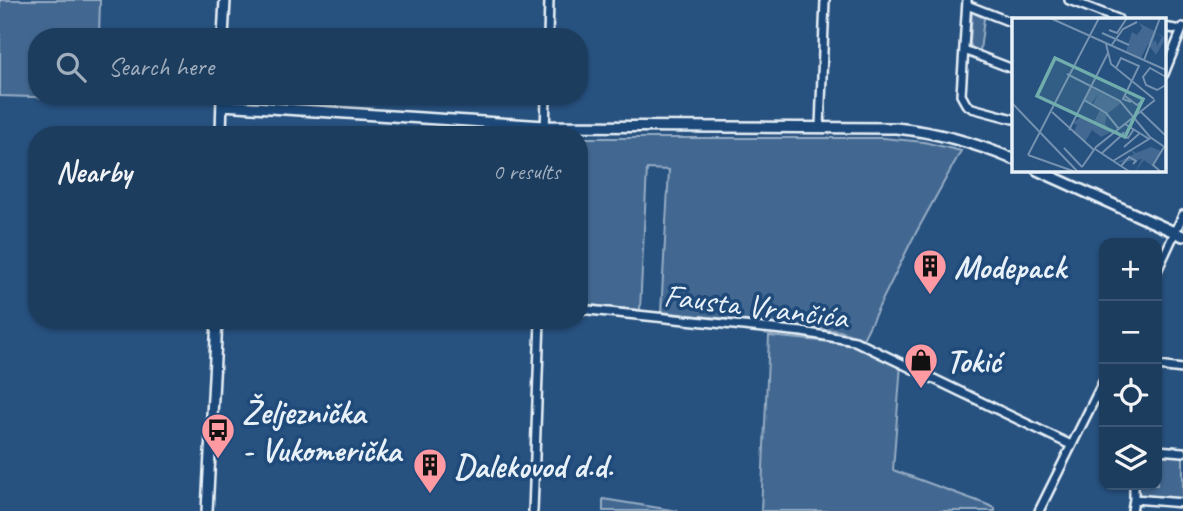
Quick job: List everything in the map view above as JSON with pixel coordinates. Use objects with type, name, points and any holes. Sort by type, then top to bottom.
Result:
[{"type":"main road","points":[[223,28],[225,0]]},
{"type":"main road","points":[[221,126],[222,105]]},
{"type":"main road","points":[[267,105],[500,126]]},
{"type":"main road","points":[[588,130],[884,127],[926,131],[980,146],[1012,159]]},
{"type":"main road","points":[[1041,172],[1179,234]]},
{"type":"main road","points":[[207,511],[217,329]]},
{"type":"street","points":[[548,28],[549,0]]},
{"type":"street","points":[[820,127],[825,0]]},
{"type":"street","points":[[1069,0],[1115,18]]},
{"type":"street","points":[[1012,23],[967,3],[961,91],[964,102],[972,108],[1012,119]]},
{"type":"street","points":[[1166,69],[1182,29]]},
{"type":"street","points":[[964,50],[1012,69]]},
{"type":"street","points":[[545,126],[546,105]]},
{"type":"street","points":[[1162,263],[1179,234],[1183,215]]},
{"type":"street","name":"Fausta Vrančića","points":[[588,310],[802,332],[855,341],[1071,445]]},
{"type":"street","points":[[534,511],[540,329]]},
{"type":"street","points":[[1162,367],[1183,369]]},
{"type":"street","points":[[1039,511],[1099,390]]},
{"type":"street","points":[[1162,450],[1183,452]]},
{"type":"street","points":[[1132,511],[1134,490]]},
{"type":"street","points":[[1134,499],[1183,503]]},
{"type":"shaded area","points":[[0,0],[100,0],[99,28],[28,28],[28,97],[0,96]]},
{"type":"shaded area","points":[[972,12],[984,18],[980,51],[972,48],[970,43]]},
{"type":"shaded area","points":[[588,138],[883,138],[924,142],[961,151],[912,240],[863,339],[840,331],[661,312],[669,170],[647,169],[640,310],[588,305]]},
{"type":"shaded area","points":[[769,336],[851,344],[901,364],[893,470],[983,503],[995,508],[995,511],[761,511]]},
{"type":"shaded area","points":[[1162,454],[1183,456],[1183,500],[1140,496],[1137,492],[1162,490]]},
{"type":"shaded area","points":[[603,499],[678,511],[603,511]]},
{"type":"place","name":"Modepack","points":[[930,296]]},
{"type":"place","name":"Tokić","points":[[921,390]]},
{"type":"place","name":"Željeznička - Vukomerička","points":[[218,460]]},
{"type":"place","name":"Dalekovod d.d.","points":[[430,495]]}]
